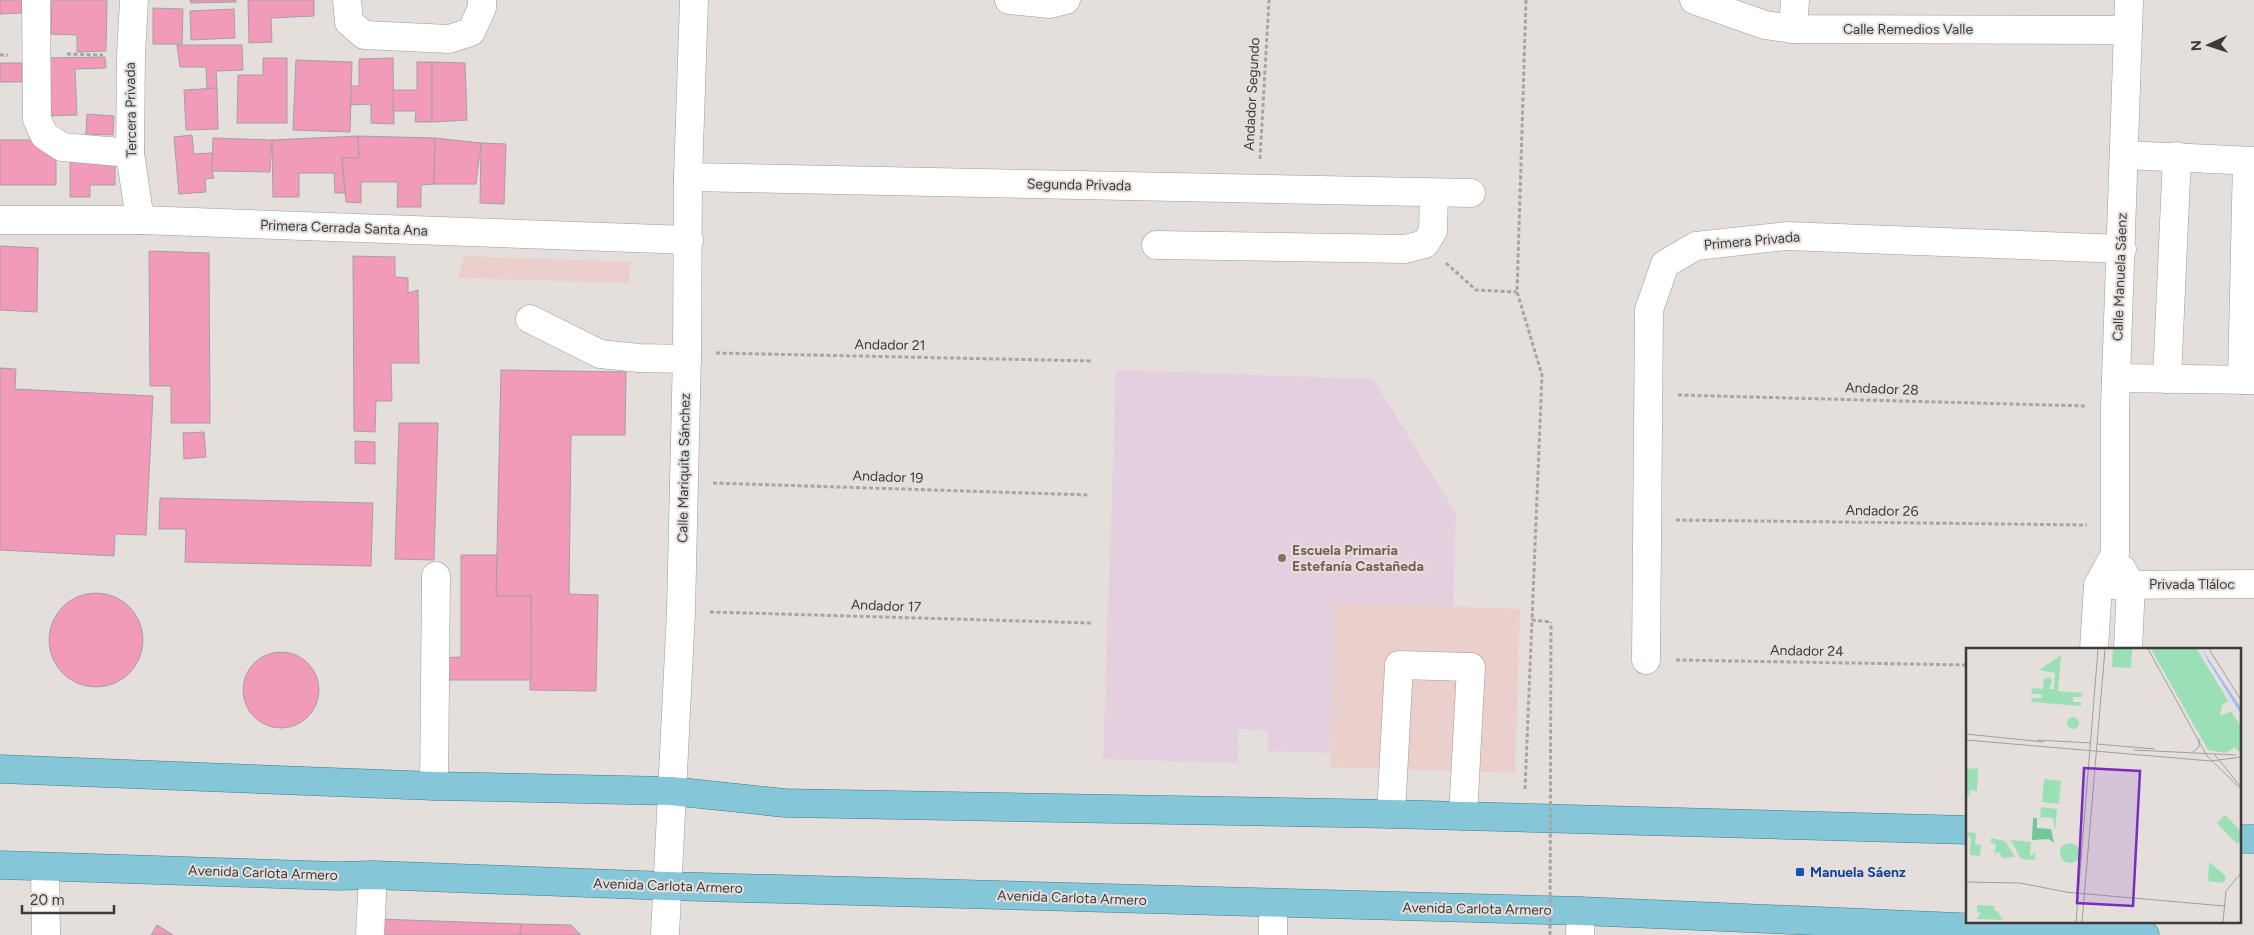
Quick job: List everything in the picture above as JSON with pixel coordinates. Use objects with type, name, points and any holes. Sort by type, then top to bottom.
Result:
[{"type":"main road","points":[[0,769],[434,786],[671,790],[785,803],[1391,814],[1966,830]]},
{"type":"main road","name":"Avenida Carlota Armero","points":[[0,865],[1273,904],[1580,923],[2086,930],[2118,935],[2145,935]]},
{"type":"street","points":[[36,0],[37,119],[44,135],[62,147],[130,154]]},
{"type":"street","name":"Tercera Privada","points":[[134,0],[131,54],[130,154],[140,220]]},
{"type":"street","points":[[347,0],[349,22],[364,35],[449,39],[472,32],[482,8],[482,0]]},
{"type":"street","name":"Calle Mariquita Sánchez","points":[[665,935],[681,611],[689,240],[688,177],[694,0]]},
{"type":"street","points":[[1010,0],[1050,4],[1066,0]]},
{"type":"street","name":"Calle Remedios Valle","points":[[1694,0],[1726,6],[1765,25],[1793,29],[2127,30]]},
{"type":"street","points":[[1793,29],[1795,0]]},
{"type":"street","name":"Calle Manuela Sáenz","points":[[2128,648],[2131,585],[2115,554],[2115,407],[2122,249],[2129,0]]},
{"type":"street","points":[[2116,378],[2248,380],[2250,161],[2177,156],[2124,155]]},
{"type":"street","points":[[2167,379],[2177,156]]},
{"type":"street","name":"Segunda Privada","points":[[688,177],[1471,193]]},
{"type":"street","points":[[1156,245],[1405,249],[1425,244],[1433,231],[1434,193]]},
{"type":"street","name":"Primera Cerrada Santa Ana","points":[[0,220],[140,220],[689,240]]},
{"type":"street","name":"Primera Privada","points":[[1646,660],[1649,310],[1665,264],[1696,246],[1787,236],[2122,249]]},
{"type":"street","points":[[530,319],[600,354],[639,358],[687,356]]},
{"type":"street","name":"Calle Manuela Sáenz","points":[[2094,648],[2098,585],[2115,554]]},
{"type":"street","points":[[434,786],[436,576]]},
{"type":"street","name":"Privada Tláloc","points":[[2098,585],[2254,584]]},
{"type":"street","points":[[1391,814],[1399,665],[1471,667],[1463,816]]},
{"type":"street","points":[[45,866],[46,935]]},
{"type":"street","points":[[370,935],[373,875]]},
{"type":"street","points":[[1273,904],[1273,935]]},
{"type":"street","points":[[2118,935],[2119,922]]},
{"type":"path","name":"Andador Segundo","points":[[1259,189],[1269,0]]},
{"type":"path","points":[[1524,818],[1542,375],[1517,292],[1526,0]]},
{"type":"path","points":[[1425,244],[1476,290],[1517,292]]},
{"type":"path","name":"Andador 21","points":[[687,356],[1092,361]]},
{"type":"path","name":"Andador 28","points":[[1649,394],[2115,407]]},
{"type":"path","name":"Andador 19","points":[[685,482],[1090,495]]},
{"type":"path","name":"Andador 26","points":[[1648,519],[2115,525]]},
{"type":"path","name":"Andador 17","points":[[681,611],[1092,623]]},
{"type":"path","points":[[1532,620],[1551,622],[1550,935]]},
{"type":"path","name":"Andador 24","points":[[1646,660],[1966,665]]},
{"type":"shaded area","points":[[464,256],[630,262],[629,283],[458,278]]},
{"type":"shaded area","name":"Escuela Primaria Estefanía Castañeda","points":[[1116,370],[1373,379],[1456,513],[1453,606],[1335,603],[1330,753],[1268,751],[1268,730],[1239,729],[1238,763],[1103,759]]},
{"type":"shaded area","points":[[1335,602],[1520,609],[1515,773],[1330,767]]},
{"type":"building","points":[[0,0],[22,0],[22,13],[0,14]]},
{"type":"building","points":[[52,0],[107,0],[106,51],[77,52],[77,35],[51,34]]},
{"type":"building","points":[[190,0],[236,0],[236,2],[191,3]]},
{"type":"building","points":[[248,0],[314,0],[314,16],[271,18],[272,42],[249,43]]},
{"type":"building","points":[[153,8],[183,9],[182,44],[153,44]]},
{"type":"building","points":[[234,9],[235,38],[191,40],[190,11]]},
{"type":"building","points":[[177,45],[242,45],[243,70],[216,71],[217,88],[207,89],[206,67],[180,67]]},
{"type":"building","points":[[105,57],[106,68],[75,69],[77,115],[46,116],[44,58]]},
{"type":"building","points":[[263,58],[287,58],[287,123],[237,123],[238,75],[263,75]]},
{"type":"building","points":[[393,58],[394,124],[371,123],[371,104],[350,105],[350,86],[359,86],[359,59]]},
{"type":"building","points":[[296,60],[352,62],[350,132],[293,130]]},
{"type":"building","points":[[417,62],[432,62],[432,122],[415,122],[416,111],[393,111],[393,90],[417,90]]},
{"type":"building","points":[[432,62],[465,63],[467,120],[432,122]]},
{"type":"building","points":[[0,63],[22,63],[22,82],[0,82]]},
{"type":"building","points":[[217,88],[218,129],[186,130],[184,90]]},
{"type":"building","points":[[87,114],[114,116],[113,135],[86,134]]},
{"type":"building","points":[[192,135],[194,154],[213,153],[212,171],[214,178],[205,179],[206,192],[179,194],[174,137]]},
{"type":"building","points":[[358,136],[359,158],[342,158],[345,193],[335,193],[334,173],[299,173],[299,197],[273,197],[272,140]]},
{"type":"building","points":[[358,136],[435,138],[434,184],[421,185],[421,207],[397,207],[398,182],[361,182],[361,203],[346,202],[342,158],[359,158]]},
{"type":"building","points":[[213,138],[272,140],[270,172],[212,171]]},
{"type":"building","points":[[435,138],[481,143],[476,184],[434,184]]},
{"type":"building","points":[[0,140],[46,140],[46,155],[56,155],[56,185],[0,185]]},
{"type":"building","points":[[481,143],[506,144],[504,204],[480,203]]},
{"type":"building","points":[[70,157],[115,157],[115,185],[90,185],[90,197],[70,197]]},
{"type":"building","points":[[0,246],[38,248],[37,312],[0,310]]},
{"type":"building","points":[[149,251],[209,253],[210,423],[171,423],[171,386],[150,386]]},
{"type":"building","points":[[353,256],[395,257],[395,277],[408,278],[408,293],[418,290],[419,363],[391,363],[392,401],[376,401],[375,432],[354,431]]},
{"type":"building","points":[[0,368],[16,369],[15,389],[153,396],[146,535],[115,534],[114,556],[0,550]]},
{"type":"building","points":[[501,370],[626,372],[625,435],[571,435],[569,594],[598,595],[596,691],[530,690],[531,596],[496,596]]},
{"type":"building","points":[[399,423],[438,423],[434,560],[395,559]]},
{"type":"building","points":[[204,432],[206,457],[184,459],[183,433]]},
{"type":"building","points":[[355,441],[375,442],[375,464],[355,463]]},
{"type":"building","points":[[160,498],[373,503],[371,566],[185,562],[186,529],[159,529]]},
{"type":"building","points":[[461,555],[497,555],[496,596],[531,596],[531,680],[442,680],[442,658],[461,657]]},
{"type":"building","points":[[96,593],[114,597],[129,607],[139,622],[143,640],[139,658],[129,673],[114,683],[96,687],[78,683],[63,673],[53,658],[49,640],[53,622],[63,607],[78,597]]},
{"type":"building","points":[[274,652],[288,652],[302,658],[313,669],[319,683],[316,705],[308,717],[288,728],[274,728],[260,722],[249,711],[243,697],[243,683],[249,669],[260,658]]},
{"type":"building","points":[[378,919],[521,924],[520,935],[378,935]]},
{"type":"building","points":[[521,924],[571,925],[581,935],[520,935]]},
{"type":"building","points":[[157,925],[173,935],[151,935]]},
{"type":"place","name":"Escuela Primaria Estefanía Castañeda","points":[[1282,558]]},
{"type":"place","name":"Manuela Sáenz","points":[[1800,872]]}]
